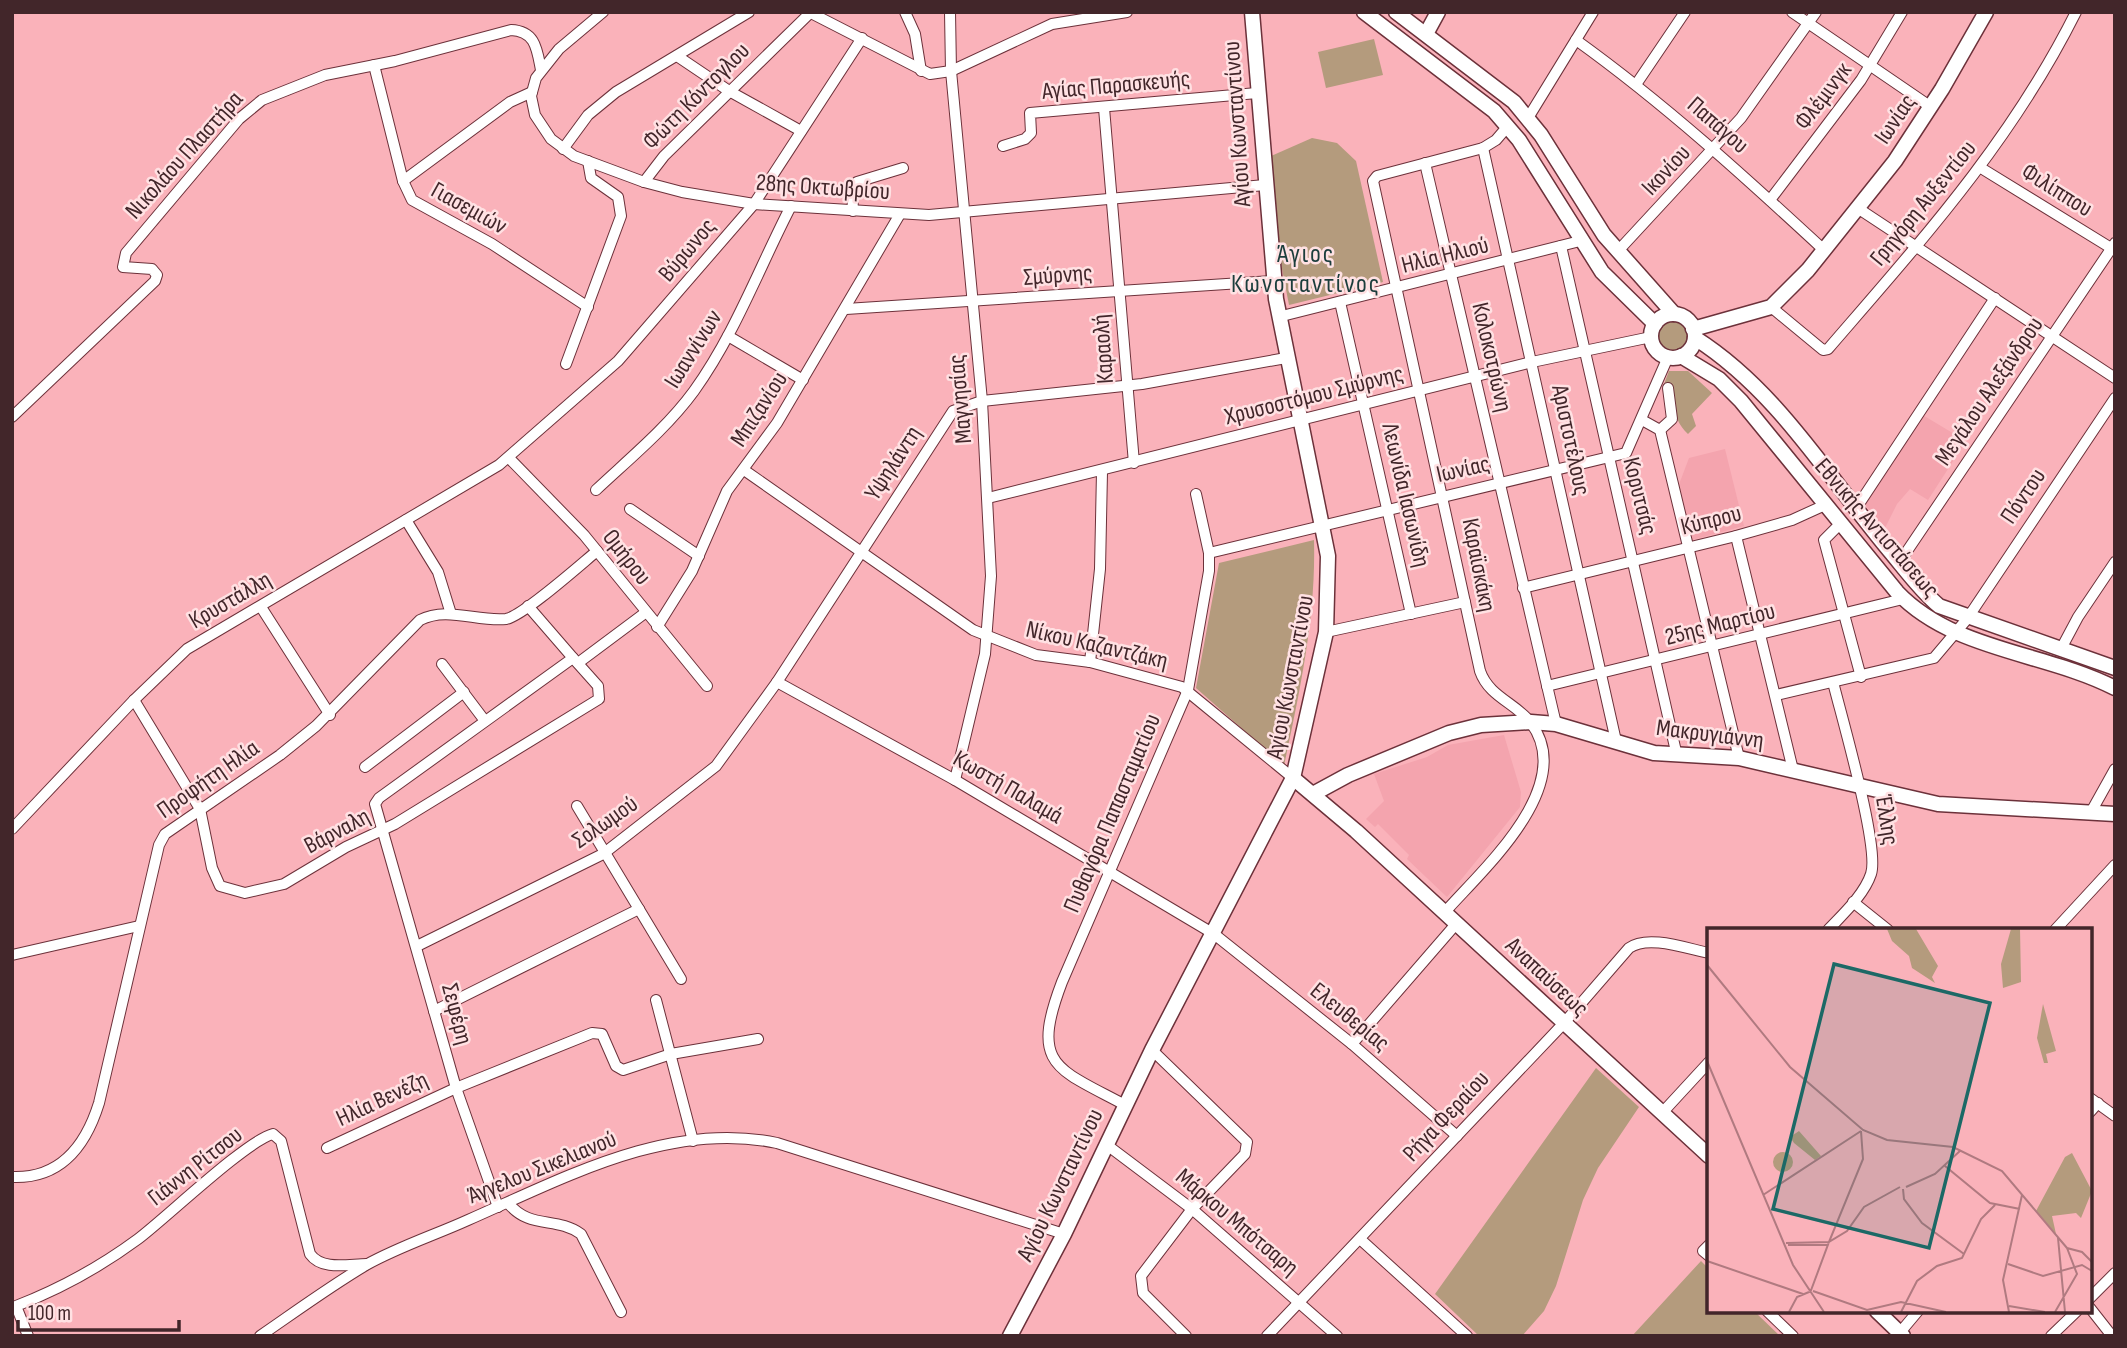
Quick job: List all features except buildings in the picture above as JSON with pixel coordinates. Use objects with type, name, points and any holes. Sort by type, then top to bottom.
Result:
[{"type":"main road","name":"Αγίου Κωνσταντίνου","points":[[1010,1336],[1064,1234],[1152,1051],[1295,774],[1326,632],[1329,574],[1323,527],[1286,358],[1273,281],[1252,12]]},
{"type":"main road","points":[[1364,12],[1475,96],[1508,126],[1539,170],[1580,241],[1602,272],[1653,331],[1655,348],[1675,357],[1691,348],[1694,333],[1684,317],[1674,314],[1664,316],[1653,331]]},
{"type":"main road","points":[[1396,12],[1496,87],[1528,118],[1617,253],[1674,314]]},
{"type":"main road","points":[[1426,34],[1438,12]]},
{"type":"main road","name":"Ιωνίας","points":[[1771,307],[1825,251],[1859,209],[1931,107],[1986,12]]},
{"type":"main road","points":[[1694,333],[1771,307]]},
{"type":"main road","name":"Εθνικής Αντιστάσεως","points":[[1694,333],[1734,364],[1757,387],[1899,563],[1939,606],[1967,619],[2062,647],[2115,668]]},
{"type":"main road","name":"Εθνικής Αντιστάσεως","points":[[1675,357],[1718,379],[1741,401],[1903,599],[1926,619],[2115,688]]},
{"type":"main road","name":"Μακρυγιάννη","points":[[1317,792],[1368,766],[1450,733],[1481,725],[1531,722],[1556,724],[1654,753],[1739,758],[1956,806],[2115,814]]},
{"type":"main road","name":"Αναπαύσεως","points":[[1295,774],[1346,815],[1356,831],[1707,1154]]},
{"type":"main road","points":[[1879,1313],[1900,1335]]},
{"type":"street","points":[[403,181],[510,102],[532,92],[541,70],[559,48],[603,12]]},
{"type":"street","points":[[563,149],[594,108],[615,92],[749,12]]},
{"type":"street","points":[[809,12],[930,74],[951,71],[1052,24],[1127,12]]},
{"type":"street","name":"Φώτη Κόντογλου","points":[[644,182],[664,156],[809,12]]},
{"type":"street","points":[[905,12],[915,34],[921,71]]},
{"type":"street","name":"Μαγνησίας","points":[[950,12],[951,71],[982,401],[991,576],[988,636],[955,780]]},
{"type":"street","points":[[1528,118],[1592,12]]},
{"type":"street","points":[[1637,83],[1685,12]]},
{"type":"street","points":[[1791,12],[1931,107]]},
{"type":"street","name":"Ικονίου","points":[[1617,253],[1714,149],[1761,93],[1816,12]]},
{"type":"street","name":"Φλέμινγκ","points":[[1770,200],[1871,65],[1902,12]]},
{"type":"street","name":"Γρηγόρη Αυξεντίου","points":[[1771,307],[1826,350],[1982,168],[2052,60],[2076,12]]},
{"type":"street","name":"Νικολάου Πλαστήρα","points":[[12,417],[157,278],[151,268],[125,268],[123,258],[248,110],[274,93],[306,80],[513,30],[533,39],[541,70]]},
{"type":"street","name":"Βύρωνος","points":[[509,458],[618,360],[754,204],[862,38]]},
{"type":"street","name":"Παπάγου","points":[[1576,40],[1637,83],[1825,251]]},
{"type":"street","points":[[677,55],[729,91],[801,131]]},
{"type":"street","name":"Γιασεμιών","points":[[374,65],[403,181],[416,203],[492,244],[588,307]]},
{"type":"street","name":"28ης Οκτωβρίου","points":[[532,92],[533,107],[539,124],[563,149],[644,182],[693,194],[754,204],[900,214],[965,212],[1265,185]]},
{"type":"street","name":"Αγίας Παρασκευής","points":[[1003,146],[1025,139],[1031,133],[1030,113],[1257,93]]},
{"type":"street","name":"Καραολή","points":[[1104,108],[1134,463]]},
{"type":"street","points":[[1425,163],[1483,148],[1496,140],[1508,126]]},
{"type":"street","name":"Αριστοτέλους","points":[[1483,148],[1616,741]]},
{"type":"street","points":[[566,364],[617,230],[621,211],[617,195],[591,178],[588,161]]},
{"type":"street","name":"Καραϊσκάκη","points":[[1425,163],[1377,176],[1373,185],[1482,677],[1498,696],[1531,722]]},
{"type":"street","name":"Κολοκοτρώνη","points":[[1425,163],[1556,724]]},
{"type":"street","points":[[853,211],[852,189],[856,182],[903,168]]},
{"type":"street","name":"Φιλίππου","points":[[1982,168],[2113,246]]},
{"type":"street","name":"Ιωαννίνων","points":[[596,490],[684,404],[728,336],[791,206]]},
{"type":"street","points":[[1859,209],[2115,378]]},
{"type":"street","name":"Μπιζανίου","points":[[657,627],[676,600],[699,556],[727,491],[744,470],[803,380],[900,214]]},
{"type":"street","name":"Ηλία Ηλιού","points":[[1278,317],[1580,241]]},
{"type":"street","name":"Κορυτσάς","points":[[1561,246],[1608,457],[1658,661],[1677,756]]},
{"type":"street","name":"Μεγάλου Αλεξάνδρου","points":[[1899,563],[2113,246]]},
{"type":"street","name":"Σμύρνης","points":[[846,309],[1273,281]]},
{"type":"street","points":[[1855,510],[1995,298]]},
{"type":"street","name":"Λεωνίδα Ιασωνίδη","points":[[1340,302],[1411,614]]},
{"type":"street","name":"Χρυσοστόμου Σμύρνης","points":[[988,498],[1102,472],[1653,331]]},
{"type":"street","points":[[728,336],[803,380]]},
{"type":"street","name":"Ιωνίας","points":[[1209,554],[1628,451],[1675,357]]},
{"type":"street","name":"Υψηλάντη","points":[[777,682],[947,417],[958,408],[982,401],[1126,386],[1286,358]]},
{"type":"street","points":[[1660,430],[1672,419],[1668,388]]},
{"type":"street","name":"Πόντου","points":[[1776,695],[1932,660],[1967,619],[2115,398]]},
{"type":"street","points":[[1642,420],[1660,430],[1739,758]]},
{"type":"street","name":"Κρυστάλλη","points":[[12,830],[134,700],[187,649],[509,458]]},
{"type":"street","name":"Ομήρου","points":[[509,458],[597,551],[707,686]]},
{"type":"street","name":"Νίκου Καζαντζάκη","points":[[744,470],[960,622],[1036,655],[1090,662],[1172,683],[1188,690],[1295,774]]},
{"type":"street","points":[[1090,662],[1100,569],[1102,472]]},
{"type":"street","name":"Πυθαγόρα Παπασταματίου","points":[[1125,1105],[1064,1071],[1050,1054],[1047,1040],[1053,1005],[1188,690],[1204,610],[1209,554],[1196,494]]},
{"type":"street","name":"Κύπρου","points":[[1523,588],[1736,536],[1791,520],[1825,505]]},
{"type":"street","points":[[630,509],[699,556]]},
{"type":"street","points":[[406,520],[438,572],[451,614]]},
{"type":"street","points":[[1840,524],[1824,540],[1861,677]]},
{"type":"street","points":[[1736,536],[1793,770]]},
{"type":"street","name":"Προφήτη Ηλία","points":[[12,1177],[29,1176],[48,1169],[75,1153],[87,1137],[99,1103],[161,839],[171,828],[280,755],[330,715],[414,624],[430,615],[451,614],[504,619],[528,606],[597,551]]},
{"type":"street","points":[[2062,647],[2115,562]]},
{"type":"street","name":"25ης Μαρτίου","points":[[1547,686],[1713,648],[1903,599]]},
{"type":"street","points":[[1326,632],[1465,603]]},
{"type":"street","points":[[528,606],[576,661]]},
{"type":"street","points":[[261,607],[330,715]]},
{"type":"street","points":[[442,664],[485,721],[645,613]]},
{"type":"street","name":"Βάρναλη","points":[[134,700],[200,809],[217,881],[224,889],[240,893],[278,886],[346,847],[384,830],[599,699],[598,686],[576,661]]},
{"type":"street","name":"Κωστή Παλαμά","points":[[777,682],[955,780],[1214,934]]},
{"type":"street","name":"Σολωμού","points":[[417,946],[603,854],[716,766],[777,682]]},
{"type":"street","name":"Έλλης","points":[[1830,928],[1853,902],[1872,872],[1860,785],[1833,682]]},
{"type":"street","points":[[365,767],[464,692]]},
{"type":"street","name":"Σεφέρη","points":[[485,721],[376,801],[376,809],[456,1088],[503,1205]]},
{"type":"street","points":[[1445,912],[1507,842],[1535,802],[1541,781],[1542,753],[1531,722]]},
{"type":"street","points":[[2091,812],[2115,769]]},
{"type":"street","points":[[577,806],[603,854],[681,979]]},
{"type":"street","points":[[2057,928],[2115,865]]},
{"type":"street","points":[[1853,902],[1886,928]]},
{"type":"street","points":[[434,1011],[639,909]]},
{"type":"street","points":[[1352,1044],[1456,923]]},
{"type":"street","points":[[12,955],[139,926]]},
{"type":"street","name":"Ελευθερίας","points":[[1214,934],[1352,1044],[1457,1136]]},
{"type":"street","name":"Ρήγα Φεραίου","points":[[1267,1336],[1301,1303],[1636,944],[1658,944],[1707,953]]},
{"type":"street","points":[[656,1000],[693,1141]]},
{"type":"street","name":"Ηλία Βενέζη","points":[[327,1148],[456,1088],[592,1033],[602,1034],[616,1066],[623,1070],[671,1054]]},
{"type":"street","points":[[671,1054],[758,1039]]},
{"type":"street","points":[[1152,1051],[1247,1142],[1245,1154],[1192,1209],[1140,1282],[1143,1293],[1186,1336]]},
{"type":"street","points":[[1662,1113],[1707,1064]]},
{"type":"street","points":[[2094,1100],[2115,1116]]},
{"type":"street","name":"Γιάννη Ρίτσου","points":[[28,1336],[16,1306],[81,1277],[108,1260],[228,1165],[273,1135],[281,1141],[310,1254],[314,1260],[329,1265],[368,1264]]},
{"type":"street","name":"Άγγελου Σικελιανού","points":[[260,1336],[368,1264],[612,1158],[693,1141],[731,1137],[777,1143],[1064,1234]]},
{"type":"street","name":"Μάρκου Μπότσαρη","points":[[1107,1145],[1192,1209],[1337,1336]]},
{"type":"street","points":[[503,1205],[526,1219],[568,1227],[580,1234],[621,1312]]},
{"type":"street","points":[[1360,1239],[1467,1336]]},
{"type":"street","points":[[2092,1296],[2115,1273]]},
{"type":"street","points":[[2092,1311],[2112,1336]]},
{"type":"street","points":[[1769,1313],[1793,1336]]},
{"type":"street","points":[[1900,1335],[1916,1313]]},
{"type":"street","points":[[2051,1336],[2075,1313]]},
{"type":"shaded area","points":[[1374,39],[1383,75],[1326,88],[1318,52]]},
{"type":"shaded area","points":[[1312,138],[1337,143],[1356,161],[1383,282],[1289,305],[1278,248],[1269,157]]},
{"type":"shaded area","points":[[1673,322],[1683,326],[1687,336],[1683,346],[1673,350],[1663,346],[1659,336],[1663,326]]},
{"type":"shaded area","points":[[1669,371],[1688,371],[1712,393],[1692,414],[1696,426],[1688,434],[1678,420],[1672,396],[1664,384]]},
{"type":"shaded area","points":[[1921,414],[1966,441],[1928,500],[1910,489],[1897,504],[1884,530],[1864,503]]},
{"type":"shaded area","points":[[1725,449],[1744,526],[1692,540],[1678,487],[1689,458]]},
{"type":"shaded area","points":[[1314,540],[1310,625],[1284,766],[1196,688],[1219,563]]},
{"type":"shaded area","points":[[1504,735],[1521,792],[1520,807],[1447,897],[1407,859],[1409,855],[1378,824],[1375,827],[1366,819],[1384,801],[1374,774],[1427,757],[1448,745]]},
{"type":"shaded area","points":[[1596,1068],[1639,1107],[1598,1168],[1583,1200],[1556,1286],[1544,1311],[1522,1336],[1479,1336],[1435,1294]]},
{"type":"shaded area","points":[[1701,1261],[1707,1267],[1707,1313],[1756,1313],[1780,1336],[1632,1336]]},
{"type":"district","name":"Άγιος Κωνσταντίνος","points":[[1306,269]]}]
